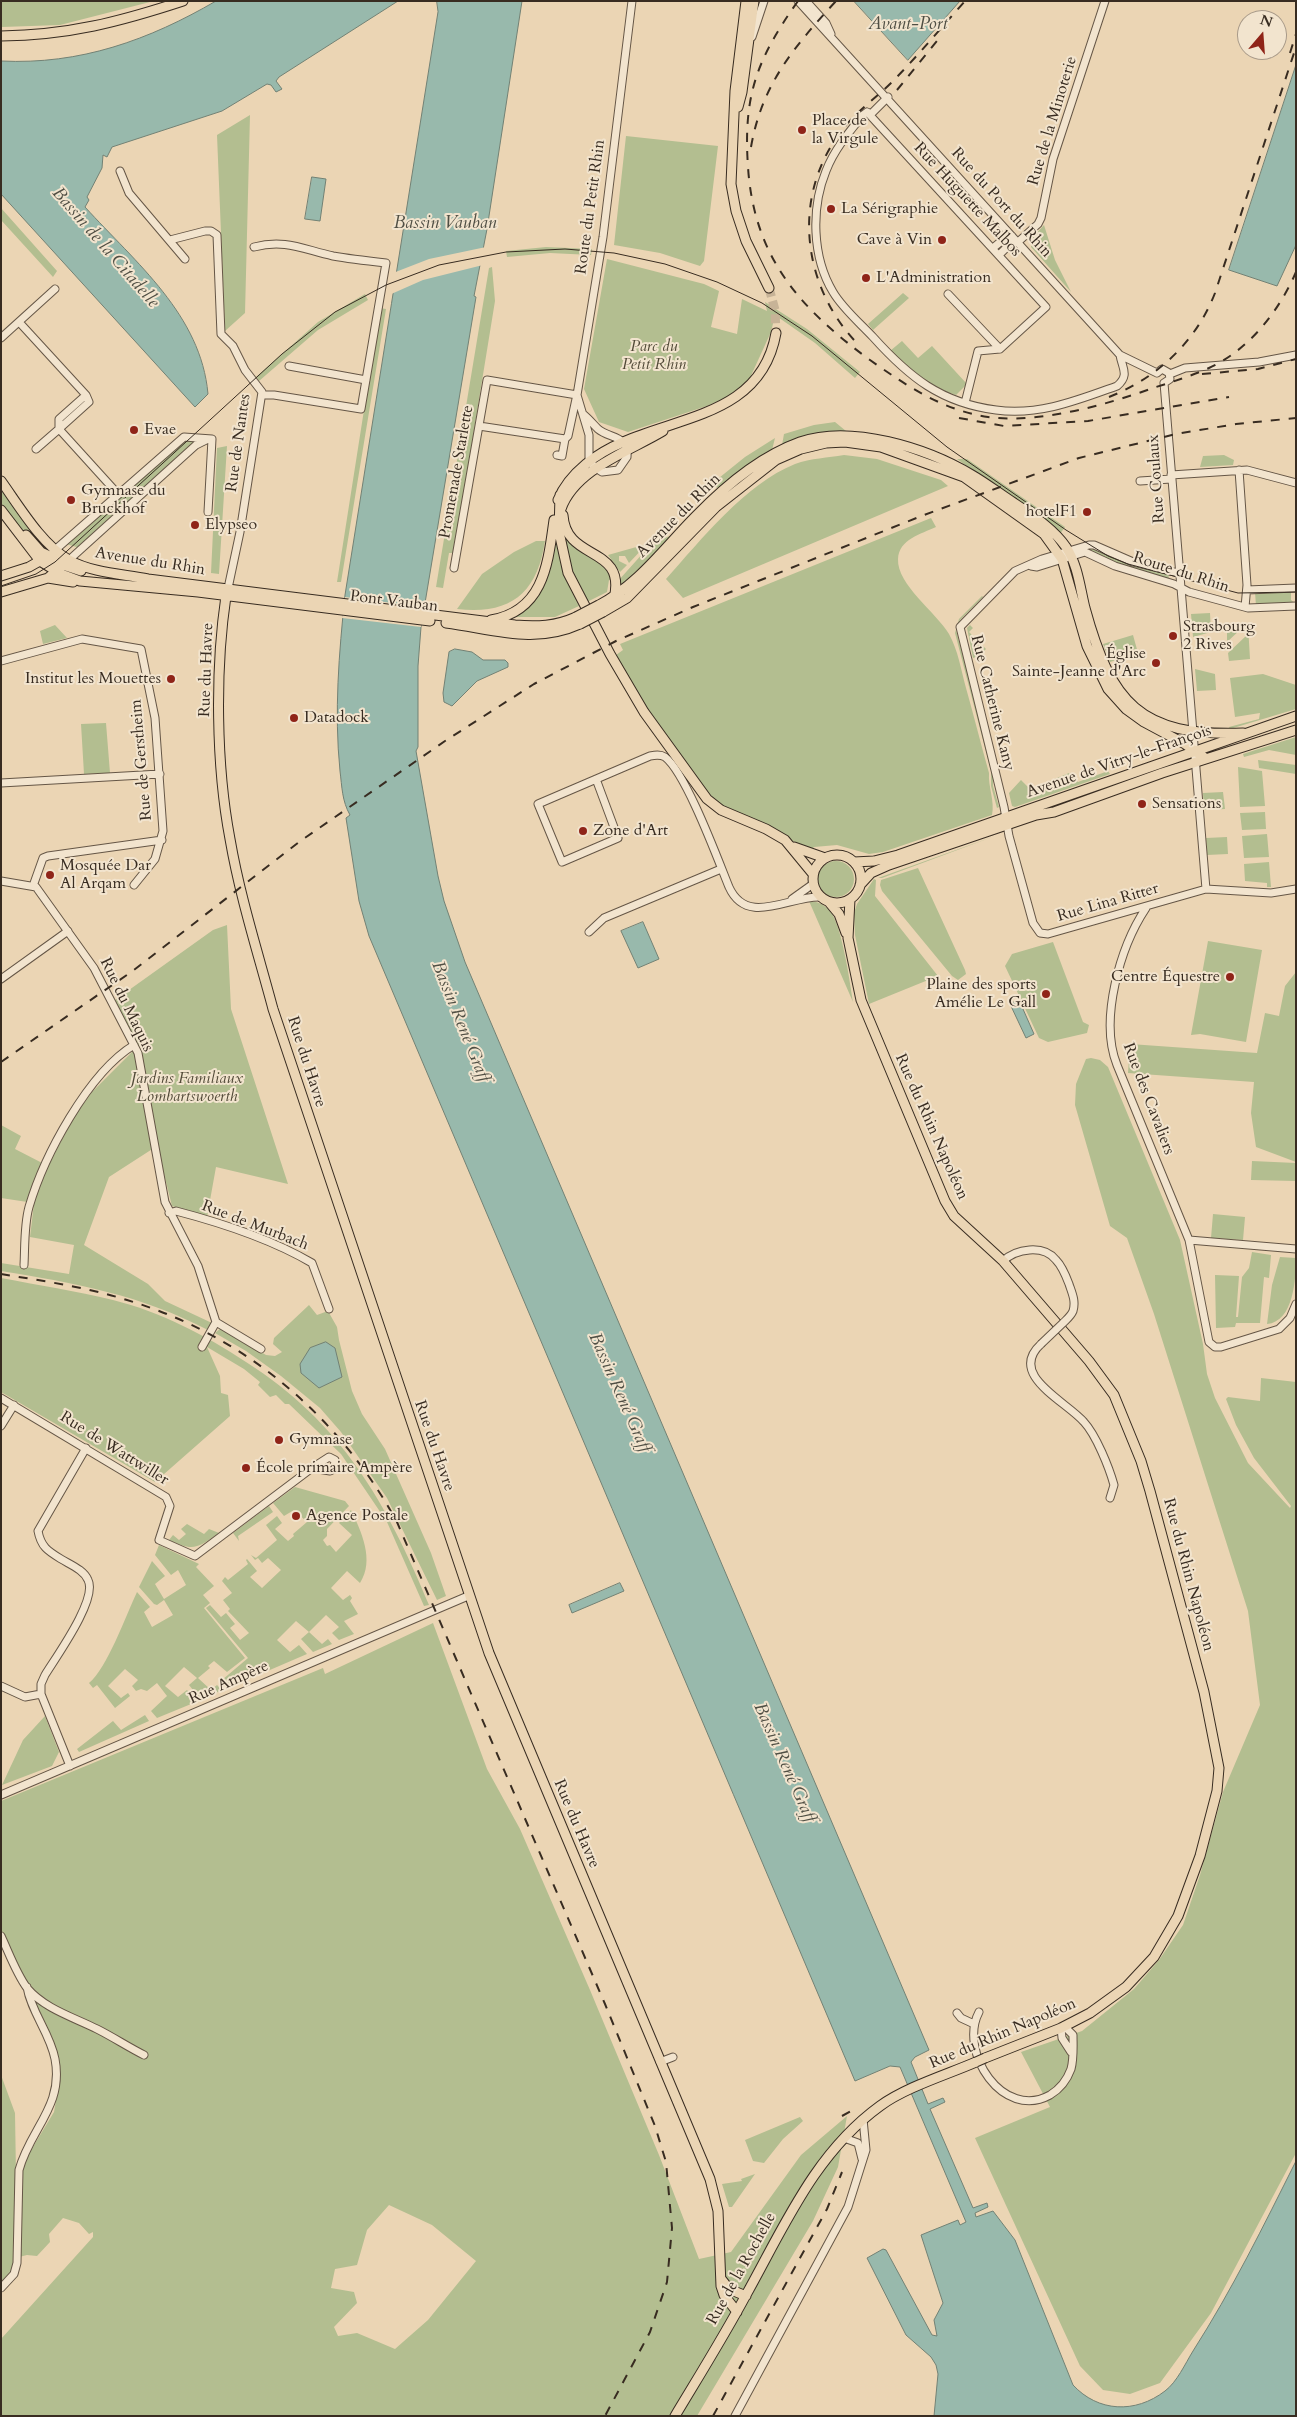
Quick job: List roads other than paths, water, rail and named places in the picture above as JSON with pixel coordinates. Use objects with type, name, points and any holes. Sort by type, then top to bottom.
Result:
[{"type":"main road","points":[[1,36],[55,34],[86,30],[137,17],[183,1]]},
{"type":"main road","points":[[746,1],[734,91],[730,166],[733,198],[746,241],[769,288]]},
{"type":"main road","points":[[734,119],[742,92],[754,1]]},
{"type":"main road","points":[[486,621],[507,615],[520,607],[533,595],[546,572],[558,527],[563,496],[572,477],[590,461],[623,441],[672,425],[729,402],[747,389],[765,366],[776,332]]},
{"type":"main road","points":[[563,496],[609,460],[672,425]]},
{"type":"main road","name":"Avenue du Rhin","points":[[455,621],[510,633],[543,635],[561,632],[578,620],[601,608],[635,580],[710,502],[776,451],[803,441],[829,435],[875,438],[955,466],[972,474],[1058,537],[1065,555]]},
{"type":"main road","name":"Avenue du Rhin","points":[[601,608],[612,607],[636,590],[716,507],[765,467],[801,449],[826,443],[845,442],[881,447],[964,477],[1039,530],[1065,555]]},
{"type":"main road","name":"Avenue du Rhin","points":[[1,481],[47,556],[52,575],[86,582],[227,592]]},
{"type":"main road","name":"Avenue du Rhin","points":[[1,510],[10,522],[47,556],[96,575],[148,579],[331,606]]},
{"type":"main road","points":[[558,527],[579,547],[597,555],[610,564],[616,578],[612,607]]},
{"type":"main road","points":[[558,527],[568,573],[597,630],[644,712],[707,799],[721,810],[766,829],[792,846],[825,858],[840,856],[854,862],[860,873],[860,885],[858,892],[850,899],[840,903],[829,902],[820,897],[813,884],[814,874],[818,865],[825,858]]},
{"type":"main road","points":[[1065,555],[1093,662],[1108,689],[1132,719],[1174,744],[1183,756],[1200,760]]},
{"type":"main road","points":[[1065,555],[1096,646],[1112,681],[1126,700],[1146,715],[1165,724],[1193,732],[1243,733]]},
{"type":"main road","points":[[1,576],[47,556],[50,561],[66,562]]},
{"type":"main road","points":[[1,592],[52,575],[66,562]]},
{"type":"main road","name":"Rue du Havre","points":[[227,592],[220,678],[222,763],[227,822],[243,901],[288,1057],[468,1596],[489,1653],[714,2190],[719,2224],[721,2278],[724,2295],[737,2312]]},
{"type":"main road","name":"Pont Vauban","points":[[331,606],[455,621]]},
{"type":"main road","name":"Avenue du Rhin","points":[[455,621],[486,621],[541,627],[578,620]]},
{"type":"main road","points":[[1120,703],[1144,722],[1195,752],[1200,760]]},
{"type":"main road","name":"Avenue de Vitry-le-François","points":[[860,885],[872,873],[888,865],[1243,733],[1296,716]]},
{"type":"main road","name":"Avenue de Vitry-le-François","points":[[854,862],[887,858],[1006,822],[1054,812],[1200,760],[1296,730]]},
{"type":"main road","points":[[792,846],[814,874]]},
{"type":"main road","name":"Rue du Rhin Napoléon","points":[[848,938],[850,899]]},
{"type":"main road","name":"Rue du Rhin Napoléon","points":[[829,902],[839,914],[848,938],[856,980],[867,1018],[937,1185],[954,1216],[1003,1261],[1089,1361],[1114,1395],[1122,1413],[1141,1461],[1173,1571],[1218,1759],[1219,1780],[1200,1856],[1174,1925],[1162,1945],[1139,1974],[1114,1997],[1062,2031],[1037,2038],[985,2058],[884,2102],[863,2119],[846,2140]]},
{"type":"main road","name":"Rue de la Rochelle","points":[[675,2416],[737,2312],[807,2183],[846,2140]]},
{"type":"main road","points":[[721,2278],[729,2289],[746,2296]]},
{"type":"street","name":"Route du Petit Rhin","points":[[590,461],[590,441],[584,414],[577,395],[603,237],[632,1]]},
{"type":"street","points":[[750,42],[764,1]]},
{"type":"street","name":"Rue du Port du Rhin","points":[[798,1],[834,38],[1120,355],[1157,373]]},
{"type":"street","name":"Rue du Port du Rhin","points":[[806,1],[826,23],[834,38]]},
{"type":"street","name":"Rue de la Minoterie","points":[[1018,242],[1038,224],[1041,218],[1053,159],[1105,1]]},
{"type":"street","points":[[888,98],[871,114],[867,112],[834,155],[820,188],[816,226],[822,268],[837,298],[902,369],[940,394],[965,403],[998,410],[1035,410],[1061,405],[1117,386],[1123,381],[1126,371],[1120,355]]},
{"type":"street","name":"Rue Huguette Malbos","points":[[867,112],[1046,308],[1000,349]]},
{"type":"street","points":[[120,171],[129,193],[185,259]]},
{"type":"street","name":"Rue de Nantes","points":[[170,240],[205,230],[211,230],[217,235],[221,334],[233,346],[245,370],[260,387],[262,395],[240,532],[227,592]]},
{"type":"street","points":[[993,248],[1005,238],[1012,236],[1010,244],[998,254]]},
{"type":"street","points":[[254,247],[272,242],[334,256],[386,263],[361,409],[262,395]]},
{"type":"street","points":[[1,338],[55,289]]},
{"type":"street","points":[[948,294],[1000,349]]},
{"type":"street","points":[[19,322],[86,395],[59,419],[59,429],[118,494]]},
{"type":"street","points":[[965,403],[976,354],[978,351],[1000,349]]},
{"type":"street","points":[[1170,374],[1185,368],[1259,362],[1296,354]]},
{"type":"street","points":[[289,366],[366,380]]},
{"type":"street","points":[[1165,369],[1170,374],[1170,379],[1164,383],[1158,380],[1157,373],[1165,369]]},
{"type":"street","name":"Promenade Starlette","points":[[454,568],[487,380],[577,395]]},
{"type":"street","name":"Rue Coulaux","points":[[1164,383],[1178,573],[1181,588],[1195,752]]},
{"type":"street","points":[[557,455],[562,456],[577,395]]},
{"type":"street","name":"Route du Petit Rhin","points":[[584,414],[598,429],[623,441]]},
{"type":"street","points":[[479,426],[565,439]]},
{"type":"street","points":[[36,449],[59,429]]},
{"type":"street","points":[[47,556],[180,439],[188,436],[210,439]]},
{"type":"street","points":[[208,512],[210,439]]},
{"type":"street","points":[[66,562],[196,445],[210,439]]},
{"type":"street","points":[[590,461],[597,469],[606,473],[618,470],[626,461],[627,450],[623,441]]},
{"type":"street","points":[[1239,470],[1247,590],[1245,607]]},
{"type":"street","points":[[1140,481],[1247,470],[1296,483]]},
{"type":"street","name":"Route du Rhin","points":[[1065,555],[1094,545],[1133,562],[1178,573]]},
{"type":"street","name":"Route du Rhin","points":[[1065,555],[1085,552],[1115,566],[1245,607],[1296,606]]},
{"type":"street","name":"Rue Catherine Kany","points":[[1006,822],[995,765],[959,631],[964,620],[1015,570],[1065,555]]},
{"type":"street","name":"Route du Rhin","points":[[1247,590],[1296,588]]},
{"type":"street","name":"Rue de Gerstheim","points":[[1,660],[82,639],[141,649],[155,718],[160,774],[162,840],[155,859],[134,885]]},
{"type":"street","points":[[596,779],[618,838],[562,862],[538,804],[596,779],[650,756],[663,755],[683,784],[734,896],[745,906],[763,908],[790,900],[820,897]]},
{"type":"street","points":[[1200,760],[1206,889],[1271,893],[1296,889]]},
{"type":"street","points":[[1,783],[160,774]]},
{"type":"street","name":"Rue Lina Ritter","points":[[1006,822],[1033,923],[1040,933],[1048,934],[1146,908],[1206,889]]},
{"type":"street","points":[[1,881],[33,886],[43,858],[162,840]]},
{"type":"street","points":[[589,932],[604,918],[721,869]]},
{"type":"street","points":[[790,900],[813,884]]},
{"type":"street","name":"Rue du Maquis","points":[[33,886],[94,968],[138,1053],[154,1150],[165,1202],[198,1266],[216,1322]]},
{"type":"street","name":"Rue des Cavaliers","points":[[1146,908],[1124,954],[1119,970],[1111,1011],[1111,1045],[1116,1065],[1189,1240],[1209,1342],[1218,1347],[1282,1327],[1290,1318],[1296,1304]]},
{"type":"street","points":[[1,979],[68,931]]},
{"type":"street","points":[[24,1265],[28,1209],[56,1141],[90,1089],[134,1045]]},
{"type":"street","name":"Rue de Murbach","points":[[170,1213],[176,1211],[229,1227],[298,1254],[312,1263],[329,1309]]},
{"type":"street","points":[[1189,1240],[1296,1249]]},
{"type":"street","points":[[1003,1261],[1021,1252],[1031,1250],[1047,1253],[1057,1260],[1066,1277],[1074,1300],[1072,1313],[1041,1344],[1031,1358],[1032,1372],[1038,1383],[1089,1428],[1114,1484],[1110,1498]]},
{"type":"street","points":[[202,1347],[216,1322],[261,1350]]},
{"type":"street","name":"Rue de Wattwiller","points":[[1,1398],[166,1497],[170,1506],[159,1540],[195,1556],[312,1468]]},
{"type":"street","points":[[1,1426],[14,1405]]},
{"type":"street","points":[[70,1766],[41,1694],[42,1681],[82,1612],[90,1594],[91,1586],[83,1572],[43,1547],[38,1531],[86,1448]]},
{"type":"street","name":"Rue Ampère","points":[[1,1795],[468,1596]]},
{"type":"street","points":[[1,1686],[25,1697],[41,1694]]},
{"type":"street","points":[[1,1936],[27,1987],[28,1995],[48,2035],[55,2059],[57,2080],[54,2099],[47,2116],[22,2156],[18,2170],[17,2263],[14,2274],[1,2288]]},
{"type":"street","points":[[27,1987],[56,2010],[97,2029],[144,2056]]},
{"type":"street","points":[[957,2012],[961,2018],[974,2024]]},
{"type":"street","points":[[979,2012],[974,2024],[974,2044],[989,2078],[1000,2091],[1019,2101],[1036,2101],[1057,2090],[1069,2073],[1073,2034],[1079,2022],[1090,2013]]},
{"type":"street","points":[[1062,2031],[1073,2034]]},
{"type":"street","points":[[1062,2031],[1072,2054]]},
{"type":"street","points":[[660,2062],[672,2057]]},
{"type":"street","points":[[735,2416],[845,2214],[867,2146],[863,2119]]},
{"type":"street","points":[[846,2140],[861,2150],[861,2164]]},
{"type":"water","name":"Bassin de la Citadelle","points":[[216,1],[398,1],[279,77],[276,81],[282,89],[276,92],[271,85],[267,84],[222,111],[112,147],[107,157],[103,155],[102,168],[87,197],[89,200],[85,207],[163,292],[193,339],[203,366],[208,394],[195,407],[1,194],[1,61],[58,59],[113,47],[165,27]]},
{"type":"water","points":[[437,1],[522,1],[487,229],[474,296],[476,297],[421,627],[418,666],[418,747],[416,751],[438,876],[444,901],[465,962],[929,2050],[915,2057],[911,2062],[928,2104],[943,2098],[945,2102],[930,2109],[973,2208],[987,2203],[988,2207],[975,2213],[976,2217],[993,2211],[1015,2240],[1073,2385],[1094,2401],[1105,2405],[1117,2407],[1141,2404],[1165,2391],[1177,2378],[1234,2281],[1296,2161],[1296,2416],[934,2416],[938,2374],[936,2365],[931,2357],[906,2335],[867,2258],[883,2249],[886,2250],[932,2335],[937,2336],[934,2320],[943,2303],[921,2235],[958,2220],[960,2225],[966,2222],[900,2067],[890,2066],[855,2081],[369,936],[359,901],[346,818],[350,815],[344,799],[340,771],[337,727],[339,661],[345,595],[438,12]]},
{"type":"water","name":"Avant-Port","points":[[854,1],[960,1],[908,60]]},
{"type":"water","points":[[1296,65],[1296,245],[1277,286],[1229,270]]},
{"type":"water","points":[[312,177],[326,179],[320,221],[305,219]]},
{"type":"water","points":[[455,649],[472,652],[483,660],[505,660],[508,663],[508,667],[477,681],[452,706],[444,702],[443,693],[449,652]]},
{"type":"water","points":[[643,922],[659,959],[638,968],[621,931]]},
{"type":"water","points":[[1019,1000],[1034,1034],[1026,1038],[1010,1004]]},
{"type":"water","points":[[326,1342],[335,1348],[342,1377],[319,1388],[301,1373],[300,1364],[310,1348]]},
{"type":"water","points":[[620,1583],[624,1591],[572,1613],[569,1605]]},
{"type":"tunnel","points":[[769,288],[775,310],[776,333]]},
{"type":"tram line","points":[[1,586],[36,574],[55,562],[282,354],[335,312],[386,285],[439,265],[506,252],[565,249],[614,253],[665,264],[717,282],[762,303],[812,336],[947,447],[1066,530],[1108,556],[1128,564],[1238,593],[1296,592]]},
{"type":"railway","points":[[798,1],[772,41],[763,60],[751,98],[748,119],[748,167],[752,199],[760,228],[771,254],[785,278],[802,300],[822,321],[845,340],[911,388],[955,409],[988,417],[1028,418],[1072,412],[1114,401],[1202,371],[1237,351],[1250,340],[1272,315],[1296,272]]},
{"type":"railway","points":[[751,147],[763,104],[772,85],[794,51],[836,1]]},
{"type":"railway","points":[[854,340],[837,318],[824,294],[815,269],[810,243],[809,216],[813,190],[822,164],[835,140],[848,122],[896,78],[965,1]]},
{"type":"railway","points":[[1290,53],[1296,34]]},
{"type":"railway","points":[[897,90],[941,36]]},
{"type":"railway","points":[[1109,397],[1127,389],[1159,369],[1186,342],[1207,311],[1215,293],[1296,47]]},
{"type":"railway","points":[[1202,374],[1258,369],[1296,359]]},
{"type":"railway","points":[[959,418],[1004,426],[1088,421],[1229,397]]},
{"type":"railway","points":[[1,1062],[134,970],[299,842],[445,741],[534,684],[616,641],[693,607],[924,515],[1079,458],[1176,434],[1236,424],[1296,418]]},
{"type":"railway","points":[[1,1274],[80,1288],[127,1300],[170,1315],[210,1335],[249,1358],[284,1384],[317,1414],[374,1483],[397,1522],[605,2004],[655,2126],[666,2162],[672,2228],[667,2282],[650,2332],[605,2416]]},
{"type":"railway","points":[[842,2116],[853,2110]]},
{"type":"railway","points":[[713,2416],[827,2209],[842,2172]]},
{"type":"place","name":"Place de la Virgule","points":[[802,130]]},
{"type":"place","name":"La Sérigraphie","points":[[831,209]]},
{"type":"place","name":"Cave à Vin","points":[[942,240]]},
{"type":"place","name":"L'Administration","points":[[866,278]]},
{"type":"place","name":"Evae","points":[[134,430]]},
{"type":"place","name":"Gymnase du Bruckhof","points":[[71,500]]},
{"type":"place","name":"hotelF1","points":[[1087,512]]},
{"type":"place","name":"Elypseo","points":[[195,525]]},
{"type":"place","name":"Strasbourg 2 Rives","points":[[1173,636]]},
{"type":"place","name":"Église Sainte-Jeanne d'Arc","points":[[1156,663]]},
{"type":"place","name":"Institut les Mouettes","points":[[171,679]]},
{"type":"place","name":"Datadock","points":[[294,718]]},
{"type":"place","name":"Sensations","points":[[1142,804]]},
{"type":"place","name":"Zone d'Art","points":[[583,831]]},
{"type":"place","name":"Mosquée Dar Al Arqam","points":[[50,875]]},
{"type":"place","name":"Centre Équestre","points":[[1230,977]]},
{"type":"place","name":"Plaine des sports Amélie Le Gall","points":[[1046,994]]},
{"type":"place","name":"Gymnase","points":[[279,1440]]},
{"type":"place","name":"École primaire Ampère","points":[[246,1468]]},
{"type":"place","name":"Agence Postale","points":[[296,1516]]},
{"type":"water label","name":"Bassin Vauban","points":[[445,224]]},
{"type":"water label","name":"Bassin René Graff","points":[[460,1022]]},
{"type":"water label","name":"Bassin René Graff","points":[[619,1393]]},
{"type":"water label","name":"Bassin René Graff","points":[[784,1763]]},
{"type":"park label","name":"Parc du Petit Rhin","points":[[654,356]]},
{"type":"park label","name":"Jardins Familiaux Lombartswoerth","points":[[187,1088]]}]
